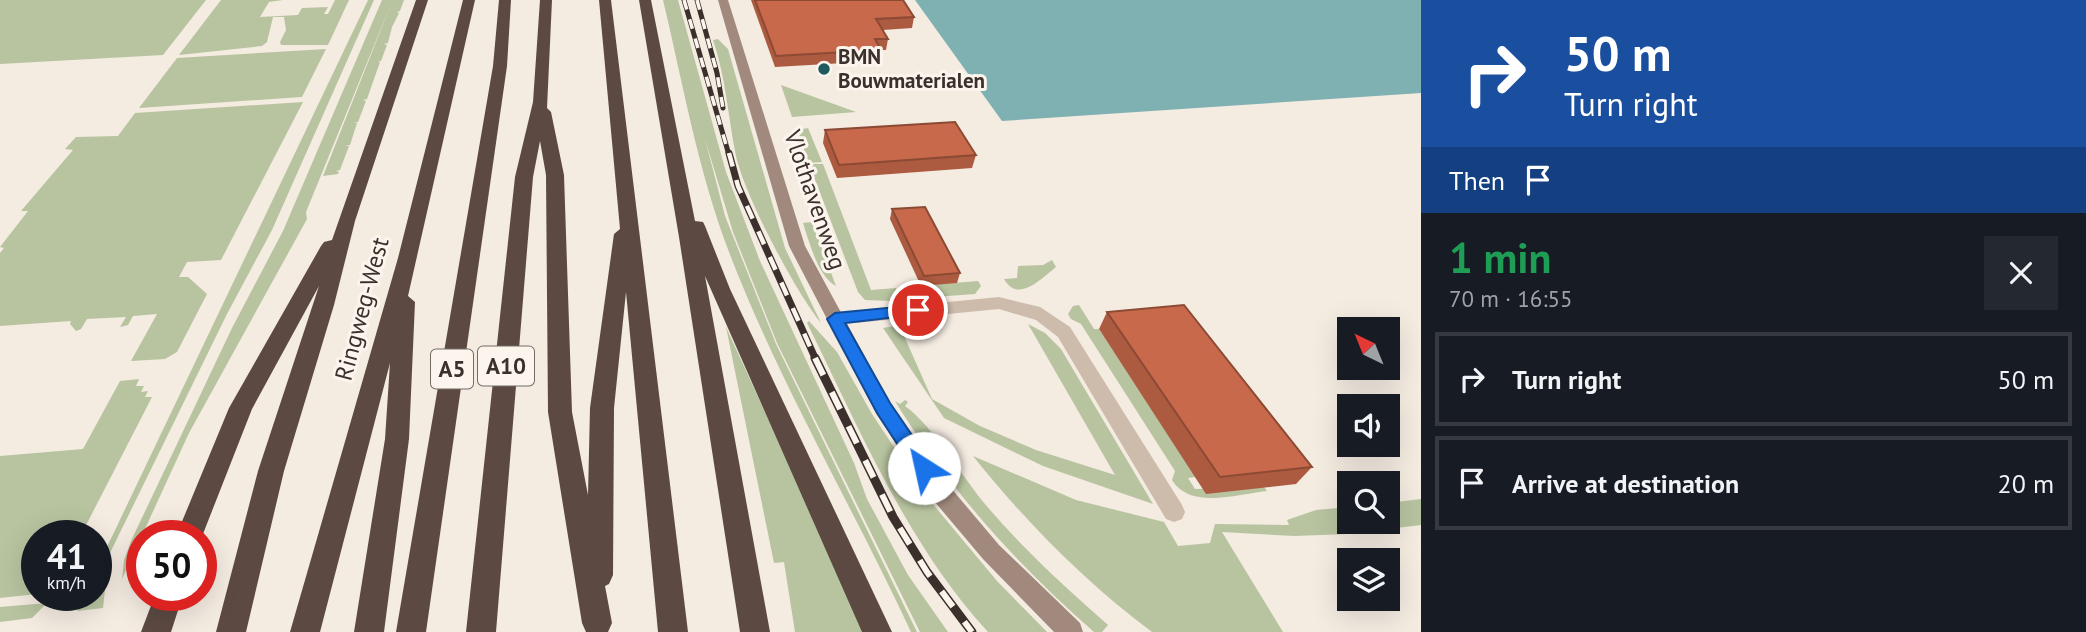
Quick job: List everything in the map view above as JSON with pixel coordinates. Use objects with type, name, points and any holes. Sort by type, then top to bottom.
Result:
[{"type":"highway","points":[[231,632],[271,471],[324,305],[346,221],[422,0]]},
{"type":"highway","name":"Ringweg-West","points":[[305,632],[408,258],[468,0]]},
{"type":"highway","name":"A5","points":[[411,632],[504,33],[505,0]]},
{"type":"highway","points":[[504,33],[513,0]]},
{"type":"highway","name":"A10","points":[[481,632],[524,177],[541,102],[546,0]]},
{"type":"highway","points":[[604,0],[673,632]]},
{"type":"highway","points":[[645,0],[683,192],[697,291],[755,632]]},
{"type":"highway","points":[[541,102],[555,175],[561,412],[597,628]]},
{"type":"highway","points":[[683,192],[720,289],[877,632]]},
{"type":"highway","points":[[597,628],[602,408],[627,204]]},
{"type":"highway","points":[[195,520],[240,408],[346,221]]},
{"type":"highway","name":"A5","points":[[369,632],[397,439],[408,258]]},
{"type":"highway","points":[[156,632],[163,611]]},
{"type":"main road","name":"Vlothavenweg","points":[[723,0],[797,246],[835,319],[896,429],[945,497],[991,552],[1071,632]]},
{"type":"street","points":[[835,319],[999,303],[1045,316],[1064,332],[1174,512]]},
{"type":"green space","points":[[0,0],[206,0],[163,55],[0,64]]},
{"type":"green space","points":[[221,0],[283,0],[269,2],[260,17],[298,15],[302,8],[328,7],[324,14],[328,14],[335,0],[349,0],[328,45],[281,45],[286,30],[284,17],[273,17],[267,42],[262,46],[179,55]]},
{"type":"green space","points":[[368,0],[374,0],[272,230],[227,314],[112,549],[112,536]]},
{"type":"green space","points":[[382,0],[404,0],[397,12],[399,13],[388,43],[384,44],[387,45],[381,61],[378,61],[380,62],[367,99],[363,100],[366,101],[358,122],[354,123],[357,123],[350,145],[345,146],[349,146],[340,170],[336,171],[338,174],[323,176],[391,4],[306,212],[307,219],[189,433],[149,520],[141,520],[232,328],[283,231]]},
{"type":"green space","points":[[663,0],[678,0],[726,172],[760,261],[854,463],[867,499],[908,575],[948,632],[920,632],[777,343],[733,232],[705,139],[725,216],[776,344],[917,632],[911,632],[770,349],[729,252],[708,190]]},
{"type":"green space","points":[[718,39],[728,49],[785,248],[821,323],[772,243],[741,173],[713,40]]},
{"type":"green space","points":[[326,49],[302,97],[139,108],[177,58]]},
{"type":"green space","points":[[781,85],[856,112],[792,117]]},
{"type":"green space","points":[[303,102],[221,260],[187,262],[179,277],[188,277],[207,294],[177,352],[165,359],[131,361],[157,314],[133,316],[128,325],[120,327],[126,317],[87,319],[81,329],[76,331],[70,324],[71,321],[0,326],[0,253],[4,248],[0,247],[28,211],[21,211],[73,150],[65,149],[76,137],[118,136],[135,113]]},
{"type":"green space","points":[[808,128],[822,162],[808,163],[798,130]]},
{"type":"green space","points":[[809,164],[823,164],[871,290],[896,288],[898,292],[891,301],[865,300],[858,292]]},
{"type":"green space","points":[[812,222],[836,286],[824,275],[811,248],[803,223]]},
{"type":"green space","points":[[1052,260],[1056,267],[1023,289],[1010,286],[1004,279],[1017,278],[1018,266],[1043,265]]},
{"type":"green space","points":[[978,281],[981,286],[975,294],[934,297],[919,291],[917,286]]},
{"type":"green space","points":[[1079,305],[1094,329],[1099,329],[1196,477],[1188,478],[1195,489],[1264,487],[1267,491],[1215,498],[1190,495],[1180,489],[1172,480],[1175,471],[1081,324],[1071,319],[1068,314],[1073,306]]},
{"type":"green space","points":[[809,321],[837,352],[872,414],[927,497],[997,581],[1047,632],[988,632],[959,598],[909,523],[887,484],[807,323]]},
{"type":"green space","points":[[913,323],[915,327],[901,329],[932,399],[980,426],[1036,450],[1115,475],[1028,324],[1045,333],[1061,349],[1153,504],[1043,466],[944,418],[883,328]]},
{"type":"green space","points":[[726,327],[866,632],[795,632],[784,562],[774,563]]},
{"type":"green space","points":[[139,379],[136,386],[144,386],[141,392],[148,391],[145,397],[152,397],[89,520],[21,520],[21,596],[0,598],[0,456],[83,449],[120,381]]},
{"type":"green space","points":[[905,400],[908,402],[905,406],[936,438],[999,520],[1044,567],[1108,625],[1102,632],[1094,632],[1038,580],[961,495],[895,401],[900,404]]},
{"type":"green space","points":[[973,456],[1076,500],[1164,522],[1178,546],[1210,543],[1215,524],[1289,525],[1287,520],[1316,510],[1337,508],[1337,534],[1347,534],[1295,536],[1222,532],[1283,632],[1152,632],[1103,593],[1013,504]]},
{"type":"green space","points":[[1421,499],[1421,525],[1400,528],[1400,502]]},
{"type":"green space","points":[[126,555],[126,570],[122,579]]},
{"type":"green space","points":[[21,605],[21,611],[39,611],[32,618],[0,622],[0,607]]},
{"type":"water","points":[[915,0],[1421,0],[1421,93],[1002,121]]},
{"type":"building","points":[[755,0],[903,0],[914,17],[876,19],[888,39],[875,39],[881,50],[776,56]]},
{"type":"building","points":[[955,122],[976,155],[839,165],[825,130]]},
{"type":"building","points":[[925,207],[960,273],[924,276],[892,209]]},
{"type":"building","points":[[1184,305],[1312,467],[1220,477],[1107,312]]},
{"type":"railway","points":[[684,0],[729,155]]},
{"type":"railway","points":[[697,0],[717,73],[723,108]]},
{"type":"railway","points":[[729,153],[738,186],[816,360]]},
{"type":"railway","points":[[815,358],[893,517],[927,572],[972,632]]},
{"type":"place","name":"BMN Bouwmaterialen","points":[[824,69]]},
{"type":"route","points":[[918,310],[835,319],[883,408],[924,468]]}]
